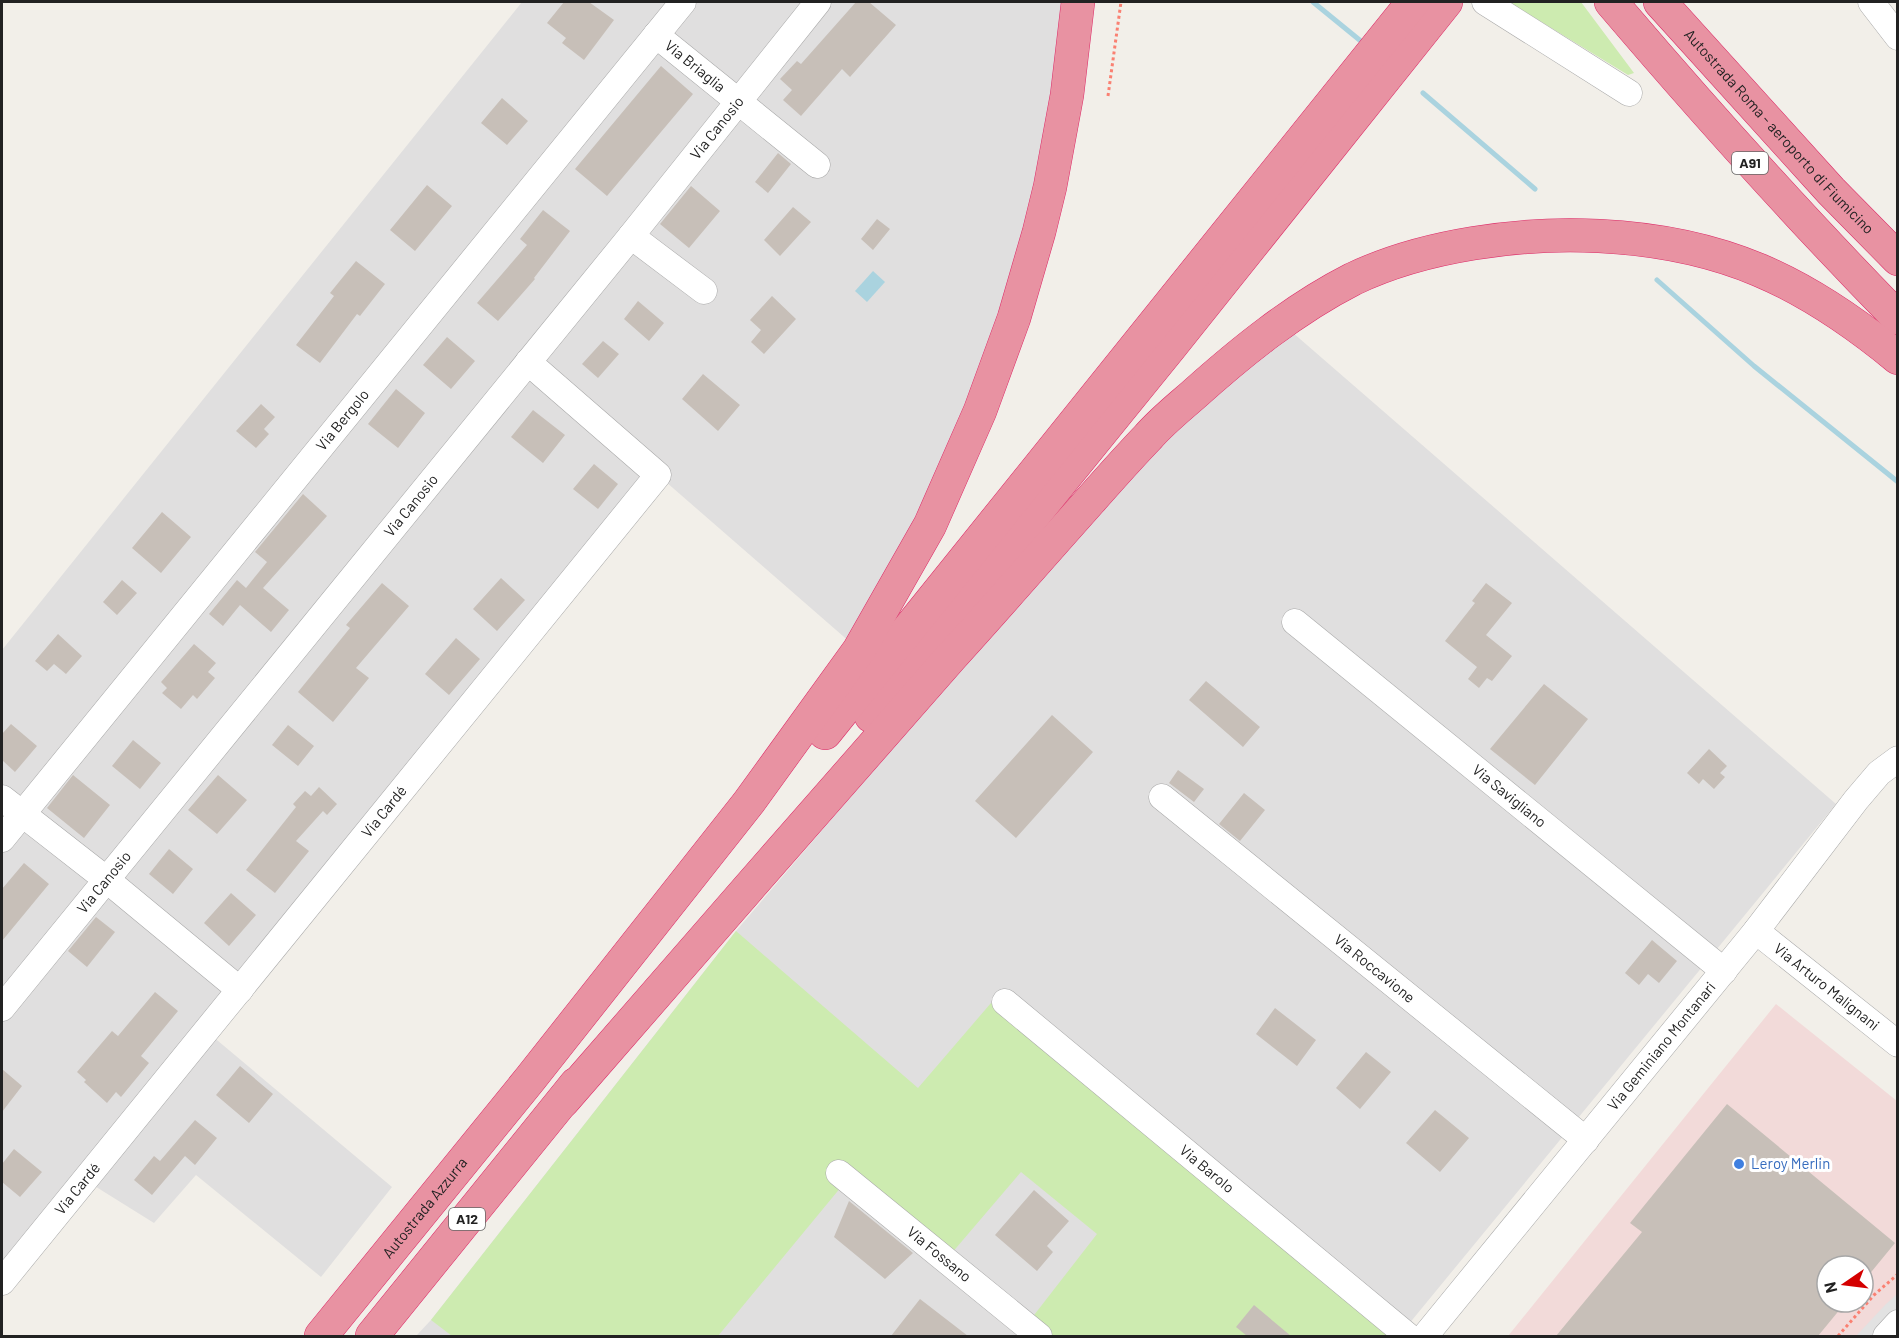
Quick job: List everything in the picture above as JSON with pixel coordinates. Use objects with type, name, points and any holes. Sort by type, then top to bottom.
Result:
[{"type":"highway","points":[[530,1079],[749,802],[825,698],[859,650],[930,525],[980,411],[1014,318],[1039,232],[1067,95],[1078,2]]},
{"type":"highway","points":[[563,1101],[762,848],[1413,2]]},
{"type":"highway","points":[[530,1079],[733,848],[1446,2]]},
{"type":"highway","name":"A91","points":[[1611,2],[1823,242],[1898,318]]},
{"type":"highway","name":"Autostrada Roma - aeroporto di Fiumicino","points":[[1660,2],[1831,191],[1898,259]]},
{"type":"highway","points":[[563,1101],[878,739],[1150,434],[1248,348],[1328,293],[1390,264],[1464,244],[1546,235],[1622,237],[1709,252],[1758,268],[1827,305],[1898,358]]},
{"type":"highway","name":"Autostrada Azzurra","points":[[321,1336],[530,1079]]},
{"type":"highway","name":"A12","points":[[372,1336],[563,1101]]},
{"type":"street","name":"Via Bergolo","points":[[2,839],[683,2]]},
{"type":"street","name":"Via Canosio","points":[[2,1008],[631,236],[818,2]]},
{"type":"street","points":[[1485,2],[1629,93]]},
{"type":"street","points":[[1871,2],[1898,37]]},
{"type":"street","name":"Via Briaglia","points":[[656,35],[817,165]]},
{"type":"street","points":[[631,236],[704,291]]},
{"type":"street","name":"Via Cardé","points":[[2,1282],[658,475],[528,362]]},
{"type":"street","name":"Via Savigliano","points":[[1295,622],[1724,970]]},
{"type":"street","name":"Via Geminiano Montanari","points":[[1425,1336],[1724,970],[1856,800],[1879,773],[1898,759]]},
{"type":"street","name":"Via Roccavione","points":[[1162,797],[1586,1140]]},
{"type":"street","points":[[2,798],[107,879],[240,990]]},
{"type":"street","name":"Via Arturo Malignani","points":[[1755,931],[1898,1044]]},
{"type":"street","name":"Via Barolo","points":[[1005,1002],[1408,1336]]},
{"type":"street","name":"Via Fossano","points":[[839,1173],[1039,1336]]},
{"type":"street","points":[[1886,1336],[1898,1323]]},
{"type":"path","points":[[1108,96],[1120,2]]},
{"type":"path","points":[[1838,1336],[1874,1295],[1898,1274]]},
{"type":"shaded area","points":[[522,2],[1078,2],[1039,232],[859,650],[658,475],[199,1025],[392,1187],[321,1277],[196,1175],[154,1223],[77,1175],[2,1269],[2,650]]},
{"type":"shaded area","points":[[1292,332],[1836,804],[1399,1336],[416,1336],[431,1320],[736,931],[1082,526],[1157,444]]},
{"type":"shaded area","points":[[1776,1004],[1897,1101],[1897,1336],[1508,1336]]},
{"type":"shaded area","points":[[1897,1294],[1897,1336],[1856,1336],[1886,1304]]},
{"type":"green space","points":[[1509,2],[1581,2],[1634,73],[1628,75]]},
{"type":"green space","points":[[736,931],[918,1088],[991,1003],[1400,1336],[1053,1336],[1031,1319],[1097,1234],[1021,1172],[951,1254],[851,1175],[718,1336],[452,1336],[431,1320]]},
{"type":"water","points":[[873,271],[885,282],[867,302],[855,291]]},
{"type":"building","points":[[564,2],[589,2],[614,20],[584,60],[562,43],[566,38],[547,23]]},
{"type":"building","points":[[856,2],[869,2],[896,25],[850,77],[842,69],[801,116],[783,100],[792,90],[780,79],[797,61],[801,64]]},
{"type":"building","points":[[661,66],[693,94],[607,196],[575,169]]},
{"type":"building","points":[[502,98],[528,121],[507,145],[481,123]]},
{"type":"building","points":[[778,153],[791,164],[768,193],[755,182]]},
{"type":"building","points":[[427,185],[452,206],[415,251],[390,230]]},
{"type":"building","points":[[691,186],[720,211],[689,248],[660,224]]},
{"type":"building","points":[[793,207],[811,222],[780,256],[764,240]]},
{"type":"building","points":[[543,210],[570,231],[535,279],[498,321],[477,303],[527,245],[520,239]]},
{"type":"building","points":[[877,219],[890,229],[873,250],[861,239]]},
{"type":"building","points":[[356,261],[385,284],[360,316],[357,314],[320,363],[296,345],[334,296],[330,293]]},
{"type":"building","points":[[772,296],[796,319],[764,354],[751,342],[761,330],[750,320]]},
{"type":"building","points":[[638,301],[664,323],[649,341],[624,319]]},
{"type":"building","points":[[447,337],[475,361],[451,389],[423,365]]},
{"type":"building","points":[[603,341],[619,354],[598,378],[582,364]]},
{"type":"building","points":[[703,374],[740,405],[718,431],[682,399]]},
{"type":"building","points":[[396,389],[425,413],[398,448],[368,424]]},
{"type":"building","points":[[261,404],[275,417],[264,429],[269,434],[256,448],[236,431]]},
{"type":"building","points":[[533,410],[565,435],[543,463],[511,437]]},
{"type":"building","points":[[594,464],[618,484],[598,509],[573,489]]},
{"type":"building","points":[[303,494],[327,516],[263,588],[289,610],[271,632],[240,605],[223,626],[209,614],[237,580],[246,588],[267,562],[255,552]]},
{"type":"building","points":[[162,512],[191,537],[161,573],[132,548]]},
{"type":"building","points":[[501,578],[525,600],[497,631],[473,609]]},
{"type":"building","points":[[122,580],[137,593],[117,615],[103,602]]},
{"type":"building","points":[[382,583],[409,606],[356,668],[369,678],[333,722],[298,692],[350,628],[346,625]]},
{"type":"building","points":[[1486,583],[1512,603],[1486,635],[1512,656],[1492,681],[1487,678],[1479,688],[1468,679],[1477,667],[1445,641],[1475,603],[1472,601]]},
{"type":"building","points":[[58,634],[82,656],[66,674],[54,664],[47,671],[35,661]]},
{"type":"building","points":[[456,638],[480,659],[449,695],[425,674]]},
{"type":"building","points":[[194,644],[216,663],[208,672],[215,678],[197,699],[193,695],[181,709],[162,693],[167,688],[161,682]]},
{"type":"building","points":[[1206,681],[1260,727],[1243,747],[1189,700]]},
{"type":"building","points":[[1544,684],[1588,719],[1535,785],[1490,749]]},
{"type":"building","points":[[1052,715],[1093,752],[1016,838],[975,801]]},
{"type":"building","points":[[11,724],[37,746],[15,772],[2,760],[2,734]]},
{"type":"building","points":[[288,725],[314,746],[298,766],[272,745]]},
{"type":"building","points":[[133,740],[161,763],[140,789],[112,766]]},
{"type":"building","points":[[1709,749],[1727,766],[1720,773],[1725,777],[1714,789],[1703,779],[1699,784],[1687,773]]},
{"type":"building","points":[[1178,770],[1204,789],[1194,802],[1169,783]]},
{"type":"building","points":[[73,775],[110,805],[84,838],[47,808]]},
{"type":"building","points":[[218,775],[247,800],[217,834],[188,810]]},
{"type":"building","points":[[319,787],[337,804],[327,815],[323,811],[296,841],[309,851],[275,893],[246,870],[296,807],[293,804],[305,791],[311,796]]},
{"type":"building","points":[[1244,793],[1265,810],[1240,841],[1219,824]]},
{"type":"building","points":[[169,849],[193,869],[173,894],[149,874]]},
{"type":"building","points":[[24,863],[49,884],[2,941],[2,889]]},
{"type":"building","points":[[231,893],[256,915],[229,946],[204,923]]},
{"type":"building","points":[[96,917],[115,932],[87,967],[68,951]]},
{"type":"building","points":[[1652,940],[1677,961],[1659,983],[1648,974],[1639,985],[1625,973]]},
{"type":"building","points":[[155,992],[178,1011],[141,1056],[149,1063],[121,1097],[116,1092],[107,1103],[84,1082],[86,1080],[77,1072],[112,1031],[118,1036]]},
{"type":"building","points":[[1275,1008],[1316,1040],[1297,1066],[1256,1034]]},
{"type":"building","points":[[1366,1052],[1391,1072],[1360,1109],[1336,1088]]},
{"type":"building","points":[[240,1066],[273,1094],[249,1123],[216,1095]]},
{"type":"building","points":[[2,1069],[22,1086],[2,1112]]},
{"type":"building","name":"Leroy Merlin","points":[[1727,1104],[1895,1243],[1875,1267],[1875,1254],[1815,1254],[1815,1314],[1836,1314],[1818,1336],[1556,1336],[1642,1232],[1630,1223]]},
{"type":"building","points":[[1435,1110],[1469,1138],[1440,1172],[1406,1143]]},
{"type":"building","points":[[195,1120],[217,1138],[195,1165],[185,1156],[152,1195],[134,1180],[154,1156],[160,1161]]},
{"type":"building","points":[[14,1149],[42,1172],[20,1197],[2,1182],[2,1164]]},
{"type":"building","points":[[1034,1190],[1069,1221],[1047,1246],[1053,1252],[1037,1271],[995,1235]]},
{"type":"building","points":[[849,1201],[913,1253],[885,1279],[834,1237]]},
{"type":"building","points":[[920,1299],[968,1336],[891,1336]]},
{"type":"building","points":[[1254,1305],[1291,1336],[1247,1336],[1236,1327]]},
{"type":"waterway","points":[[1313,2],[1362,42]]},
{"type":"waterway","points":[[1423,93],[1535,189]]},
{"type":"waterway","points":[[1657,280],[1754,366],[1898,482]]},
{"type":"place","name":"Leroy Merlin","points":[[1739,1164]]}]
